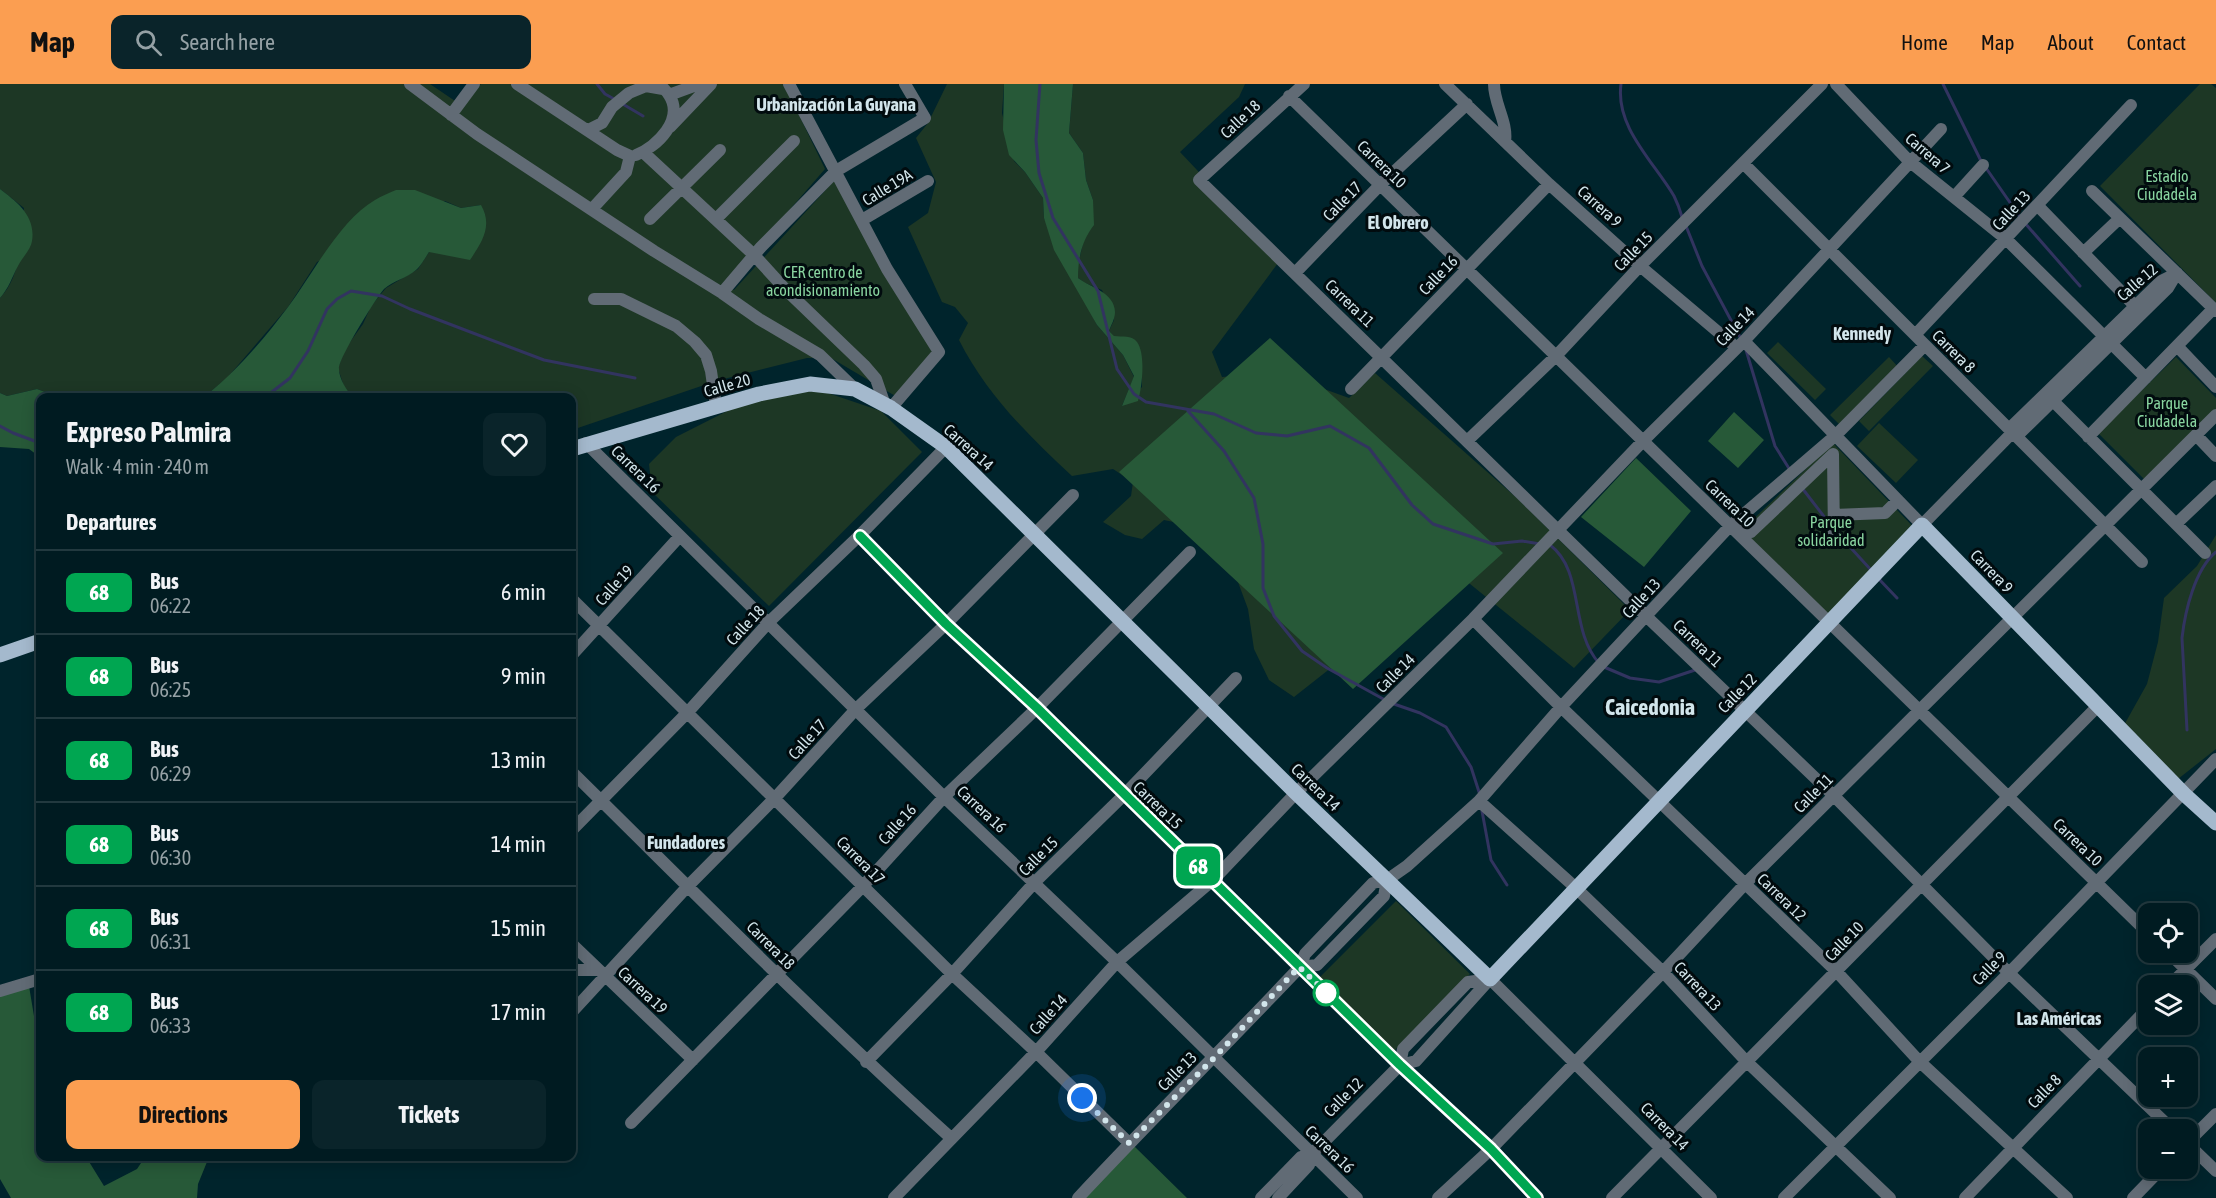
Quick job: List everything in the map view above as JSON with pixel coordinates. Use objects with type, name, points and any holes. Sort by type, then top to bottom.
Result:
[{"type":"main road","name":"Calle 20","points":[[579,446],[759,394],[810,384],[855,389],[888,406]]},
{"type":"main road","name":"Carrera 14","points":[[888,406],[946,447],[1296,793],[1490,979]]},
{"type":"main road","name":"Carrera 9","points":[[1922,525],[2216,824]]},
{"type":"main road","name":"Calle 12","points":[[1490,979],[1922,525]]},
{"type":"main road","points":[[0,655],[36,642]]},
{"type":"street","points":[[410,84],[477,134],[759,319],[820,355],[855,389]]},
{"type":"street","points":[[452,115],[474,84]]},
{"type":"street","points":[[517,84],[605,143],[630,156],[643,152],[711,84]]},
{"type":"street","points":[[588,130],[602,123],[620,99],[647,85],[664,89],[699,84]]},
{"type":"street","points":[[643,152],[754,255],[786,290],[864,365],[876,379],[888,406],[939,352],[887,269],[789,84]]},
{"type":"street","points":[[722,293],[754,255],[836,171],[925,118],[905,84]]},
{"type":"street","name":"Calle 18","points":[[1199,180],[1304,84]]},
{"type":"street","name":"Carrera 9","points":[[1445,84],[1640,267],[1741,344],[1836,435],[1922,525]]},
{"type":"street","points":[[1494,84],[1497,107],[1505,125],[1505,142]]},
{"type":"street","name":"Calle 15","points":[[1467,441],[1556,356],[1640,267],[1822,84]]},
{"type":"street","name":"Carrera 7","points":[[1836,84],[1909,162],[2006,239],[2146,378]]},
{"type":"street","points":[[664,89],[673,118],[669,128]]},
{"type":"street","name":"Carrera 10","points":[[1290,96],[2138,923]]},
{"type":"street","name":"Calle 17","points":[[1294,273],[1380,185],[1467,104]]},
{"type":"street","name":"Calle 13","points":[[1915,335],[2131,105]]},
{"type":"street","points":[[602,123],[605,143]]},
{"type":"street","name":"Calle 14","points":[[894,1198],[1036,1052],[1117,962],[1213,880],[1296,793],[1473,619],[1643,441],[1741,344],[1941,129]]},
{"type":"street","points":[[716,219],[794,141]]},
{"type":"street","points":[[650,219],[720,150]]},
{"type":"street","points":[[592,209],[626,172],[630,156]]},
{"type":"street","name":"Carrera 8","points":[[1743,163],[2142,562]]},
{"type":"street","points":[[1953,197],[1983,165]]},
{"type":"street","name":"Carrera 11","points":[[1199,180],[1834,796],[2009,973],[2162,1119]]},
{"type":"street","name":"Calle 19A","points":[[862,220],[928,182]]},
{"type":"street","name":"Calle 16","points":[[1351,389],[1549,184]]},
{"type":"street","points":[[2088,437],[2215,310],[2092,191]]},
{"type":"street","points":[[2038,206],[2135,306]]},
{"type":"street","points":[[2084,253],[2120,218]]},
{"type":"street","name":"Calle 12","points":[[2013,432],[2020,433],[2053,401],[2135,306],[2161,281],[2177,273]]},
{"type":"street","name":"Calle 12","points":[[1922,525],[2013,432],[2013,425],[2168,288],[2177,273]]},
{"type":"street","points":[[594,299],[621,299],[676,326],[695,342],[706,355],[711,371],[716,406]]},
{"type":"street","name":"Calle 13","points":[[1078,1198],[1214,1058],[1299,967],[1305,954],[1373,883],[1387,880],[1407,866],[1479,801],[1561,707],[1730,526],[1836,435],[1925,345]]},
{"type":"street","points":[[2177,346],[2216,387]]},
{"type":"street","points":[[2053,401],[2205,553]]},
{"type":"street","name":"Calle 11","points":[[1438,1198],[1491,1149],[1745,884],[2216,416]]},
{"type":"street","points":[[2196,435],[2216,456]]},
{"type":"street","name":"Carrera 16","points":[[579,446],[681,536],[944,797],[1035,882],[1357,1198]]},
{"type":"street","name":"Calle 18","points":[[576,826],[688,711],[769,622],[860,536],[946,447]]},
{"type":"street","points":[[1740,518],[1751,532],[1833,454],[1834,538]]},
{"type":"street","points":[[2176,524],[2216,486]]},
{"type":"street","name":"Calle 17","points":[[576,1007],[601,973],[775,798],[856,709],[946,624],[1073,495]]},
{"type":"street","points":[[1834,515],[1885,513],[1898,501]]},
{"type":"street","name":"Calle 19","points":[[576,651],[681,536]]},
{"type":"street","name":"Carrera 15","points":[[860,536],[946,624],[1037,708],[1299,967],[1491,1149],[1537,1198]]},
{"type":"street","name":"Calle 16","points":[[631,1123],[863,886],[944,797],[1037,708],[1190,552]]},
{"type":"street","name":"Carrera 17","points":[[576,602],[952,974],[1129,1143]]},
{"type":"street","name":"Carrera 12","points":[[1473,619],[1561,707],[1837,972],[1919,1061],[2067,1198]]},
{"type":"street","name":"Calle 15","points":[[867,1062],[952,974],[1035,882],[1124,795],[1236,678]]},
{"type":"street","name":"Calle 10","points":[[1612,1198],[2098,706]]},
{"type":"street","name":"Calle 9","points":[[1784,1198],[2009,973],[2216,759]]},
{"type":"street","name":"Carrera 18","points":[[576,776],[776,975],[951,1138]]},
{"type":"street","name":"Carrera 13","points":[[1479,801],[1576,888],[1663,972],[1746,1061],[1890,1198]]},
{"type":"street","points":[[2179,975],[2216,939]]},
{"type":"street","name":"Carrera 19","points":[[576,948],[693,1060]]},
{"type":"street","points":[[2179,963],[2216,999]]},
{"type":"street","points":[[576,970],[601,973]]},
{"type":"street","name":"Calle 12","points":[[1278,1198],[1309,1165],[1312,1154],[1400,1065],[1416,1061],[1490,979]]},
{"type":"street","name":"Carrera 14","points":[[1490,979],[1711,1198]]},
{"type":"street","points":[[0,991],[36,981]]},
{"type":"street","name":"Calle 8","points":[[1965,1198],[2138,1018]]},
{"type":"street","points":[[2198,1132],[2216,1114]]},
{"type":"street","name":"Calle 12","points":[[1261,1198],[1300,1157],[1312,1154]]},
{"type":"street","points":[[2198,1154],[2216,1171]]},
{"type":"street","points":[[2133,1198],[2151,1179]]},
{"type":"green space","name":"CER centro de acondisionamiento","points":[[0,84],[430,84],[458,103],[481,84],[784,84],[825,169],[725,284],[734,290],[834,181],[936,351],[897,397],[831,358],[807,358],[716,381],[576,429],[576,393],[349,393],[344,387],[338,368],[345,349],[363,324],[371,306],[386,288],[418,269],[429,252],[481,205],[461,208],[445,201],[317,262],[288,307],[227,378],[209,393],[48,393],[37,389],[7,396],[0,393],[0,298],[13,278],[19,256],[24,208],[0,189]]},
{"type":"green space","points":[[947,84],[1004,84],[1002,113],[1014,161],[1025,172],[1043,198],[1044,218],[1097,325],[1123,355],[1134,377],[1122,406],[1142,387],[1142,360],[1129,337],[1114,337],[1109,331],[1114,320],[1102,290],[1078,278],[1078,265],[1093,200],[1086,180],[1083,153],[1069,133],[1073,84],[1245,84],[1239,97],[1180,152],[1281,259],[1212,352],[1222,377],[1277,372],[1349,398],[1375,373],[1519,500],[1630,610],[1574,668],[1454,571],[1294,697],[1269,680],[1254,649],[1248,609],[1235,574],[1183,524],[1164,520],[1142,539],[1125,535],[1103,522],[1131,496],[1133,482],[1113,469],[1072,476],[1009,413],[982,379],[959,340],[968,323],[955,307],[942,302],[908,227],[928,213],[936,182],[916,138],[928,123]]},
{"type":"green space","points":[[1004,84],[1073,84],[1069,133],[1083,153],[1086,180],[1093,200],[1094,225],[1086,237],[1082,250],[1078,278],[1101,291],[1114,305],[1114,320],[1109,331],[1114,336],[1132,338],[1140,347],[1142,371],[1138,401],[1122,406],[1134,376],[1123,355],[1097,325],[1054,250],[1044,218],[1043,198],[1025,172],[1009,155],[1003,130]]},
{"type":"green space","name":"Estadio Ciudadela","points":[[2200,84],[2211,84],[2216,88],[2216,303],[2100,186]]},
{"type":"green space","points":[[0,189],[24,210],[31,224],[32,241],[0,298]]},
{"type":"green space","points":[[396,190],[415,190],[461,208],[481,205],[486,220],[485,234],[470,260],[429,252],[416,270],[384,289],[358,329],[340,363],[340,377],[350,393],[209,393],[249,355],[269,331],[338,234],[362,209]]},
{"type":"green space","points":[[1270,338],[1503,553],[1353,689],[1119,472]]},
{"type":"green space","points":[[1778,342],[1826,389],[1815,400],[1767,353]]},
{"type":"green space","points":[[1922,356],[1933,366],[1869,431],[1859,421]]},
{"type":"green space","points":[[1889,357],[1899,368],[1841,426],[1830,415]]},
{"type":"green space","name":"Parque Ciudadela","points":[[2176,357],[2216,398],[2216,411],[2145,480],[2098,433]]},
{"type":"green space","points":[[813,388],[881,411],[922,452],[769,606],[652,492],[649,464],[676,437],[747,401]]},
{"type":"green space","points":[[37,389],[48,393],[36,393],[36,454],[29,449],[0,447],[0,393],[7,396]]},
{"type":"green space","points":[[1734,412],[1764,440],[1738,468],[1708,441]]},
{"type":"green space","points":[[1879,423],[1918,460],[1896,483],[1857,446]]},
{"type":"green space","name":"Parque solidaridad","points":[[1833,443],[1920,534],[1832,620],[1742,530]]},
{"type":"green space","points":[[1636,458],[1691,511],[1644,567],[1581,517]]},
{"type":"green space","points":[[2216,535],[2216,749],[2178,779],[2123,727],[2147,684],[2158,642],[2164,598],[2197,566]]},
{"type":"green space","points":[[1396,901],[1470,974],[1394,1051],[1319,978]]},
{"type":"green space","points":[[29,986],[36,1028],[36,1161],[89,1161],[104,1186],[137,1169],[142,1161],[207,1161],[198,1184],[197,1198],[11,1198],[0,1179],[0,994]]},
{"type":"green space","points":[[1134,1146],[1187,1198],[1072,1198]]},
{"type":"waterway","points":[[597,84],[605,94],[616,100]]},
{"type":"waterway","points":[[1040,84],[1036,140],[1039,173],[1053,218],[1098,291],[1117,369],[1134,394],[1146,402],[1214,414],[1256,433],[1287,436],[1330,426],[1369,448],[1412,505],[1433,524],[1493,544],[1522,541],[1540,544]]},
{"type":"waterway","points":[[1621,84],[1621,100],[1630,129],[1674,196],[1682,217]]},
{"type":"waterway","points":[[1943,84],[1982,163]]},
{"type":"waterway","points":[[621,103],[643,116]]},
{"type":"waterway","points":[[1986,168],[2020,217]]},
{"type":"waterway","points":[[2024,222],[2080,286]]},
{"type":"waterway","points":[[1686,226],[1702,266],[1741,339]]},
{"type":"waterway","points":[[270,393],[290,378],[308,351],[327,309],[337,299],[351,291],[382,296],[410,309],[544,360],[635,378]]},
{"type":"waterway","points":[[1746,350],[1775,446],[1790,470]]},
{"type":"waterway","points":[[1188,411],[1224,451],[1254,498],[1263,544],[1263,588],[1274,616],[1302,651],[1327,668],[1385,700]]},
{"type":"waterway","points":[[0,426],[36,442]]},
{"type":"waterway","points":[[1802,488],[1829,523]]},
{"type":"waterway","points":[[1839,535],[1871,570]]},
{"type":"waterway","points":[[1550,545],[1561,556],[1568,570],[1584,634],[1590,650],[1599,663]]},
{"type":"waterway","points":[[2187,730],[2183,627],[2192,591],[2202,569],[2216,552]]},
{"type":"waterway","points":[[1877,577],[1897,598]]},
{"type":"waterway","points":[[1604,667],[1630,678],[1659,682],[1698,669]]},
{"type":"waterway","points":[[1394,704],[1420,713],[1446,727],[1471,767],[1480,795]]},
{"type":"waterway","points":[[1482,811],[1491,860],[1507,885]]},
{"type":"bus line","name":"68","points":[[860,536],[946,624],[1037,708],[1299,967],[1491,1149],[1537,1198]]},
{"type":"district","name":"Urbanización La Guyana","points":[[836,105]]},
{"type":"district","name":"El Obrero","points":[[1398,223]]},
{"type":"district","name":"Kennedy","points":[[1862,334]]},
{"type":"district","name":"Caicedonia","points":[[1650,707]]},
{"type":"district","name":"Fundadores","points":[[686,843]]},
{"type":"district","name":"Las Américas","points":[[2059,1019]]},
{"type":"route","points":[[1082,1098],[1129,1143],[1214,1058],[1299,967],[1329,995],[1326,993]]}]
